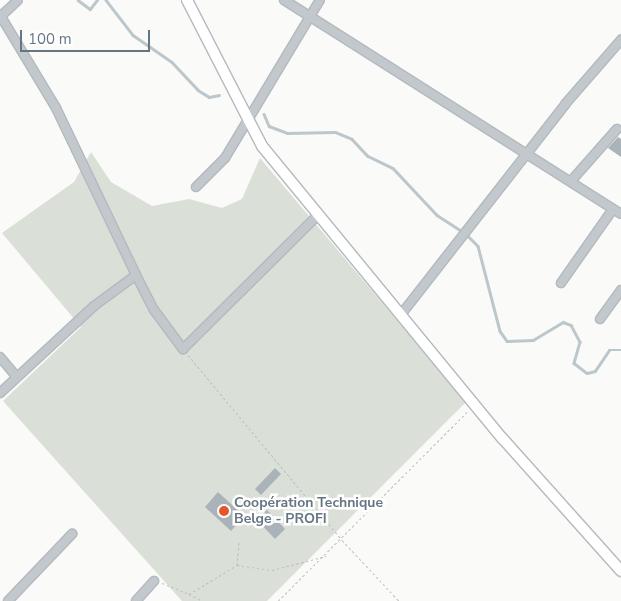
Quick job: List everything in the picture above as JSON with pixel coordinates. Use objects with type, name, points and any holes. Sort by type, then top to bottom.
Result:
[{"type":"street","points":[[18,0],[0,16],[56,108],[154,310],[183,349],[317,216]]},
{"type":"street","points":[[187,0],[247,121],[317,216],[403,312],[475,404],[621,571]]},
{"type":"street","points":[[284,0],[528,152],[621,214]]},
{"type":"street","points":[[196,187],[216,170],[312,16],[320,0]]},
{"type":"street","points":[[403,312],[528,152],[621,40]]},
{"type":"street","points":[[572,180],[617,129]]},
{"type":"street","points":[[561,283],[613,209]]},
{"type":"street","points":[[0,393],[16,376],[94,306],[136,275]]},
{"type":"street","points":[[600,319],[621,290]]},
{"type":"street","points":[[0,357],[16,376]]},
{"type":"street","points":[[8,601],[72,534]]},
{"type":"street","points":[[136,601],[154,581]]},
{"type":"path","points":[[183,349],[342,540],[399,601]]},
{"type":"path","points":[[278,601],[342,540],[475,404]]},
{"type":"path","points":[[237,565],[239,541]]},
{"type":"path","points":[[189,594],[237,565],[272,570],[326,556]]},
{"type":"path","points":[[154,581],[203,601]]},
{"type":"path","points":[[262,601],[270,601]]},
{"type":"shaded area","points":[[91,152],[111,182],[152,206],[189,199],[222,208],[242,199],[260,158],[466,402],[267,601],[182,601],[3,401],[81,327],[2,233],[74,182]]},
{"type":"building","points":[[618,137],[621,139],[621,157],[608,148]]},
{"type":"building","points":[[275,468],[281,474],[261,495],[255,489]]},
{"type":"building","name":"Coopération Technique Belge - PROFI","points":[[218,492],[244,516],[231,531],[205,507]]},
{"type":"building","points":[[267,510],[285,529],[275,539],[257,520]]},
{"type":"waterway","points":[[78,0],[90,9],[97,0]]},
{"type":"waterway","points":[[106,0],[133,35],[172,62],[198,90],[209,97],[219,95]]},
{"type":"waterway","points":[[264,114],[269,126],[287,133],[335,132],[352,139],[368,156],[393,168],[437,215],[465,233],[478,246],[500,331],[507,341],[533,340],[563,322],[571,325],[580,342],[574,363],[587,373],[595,371],[609,350],[621,350]]},
{"type":"place","name":"Coopération Technique Belge - PROFI","points":[[224,511]]}]
